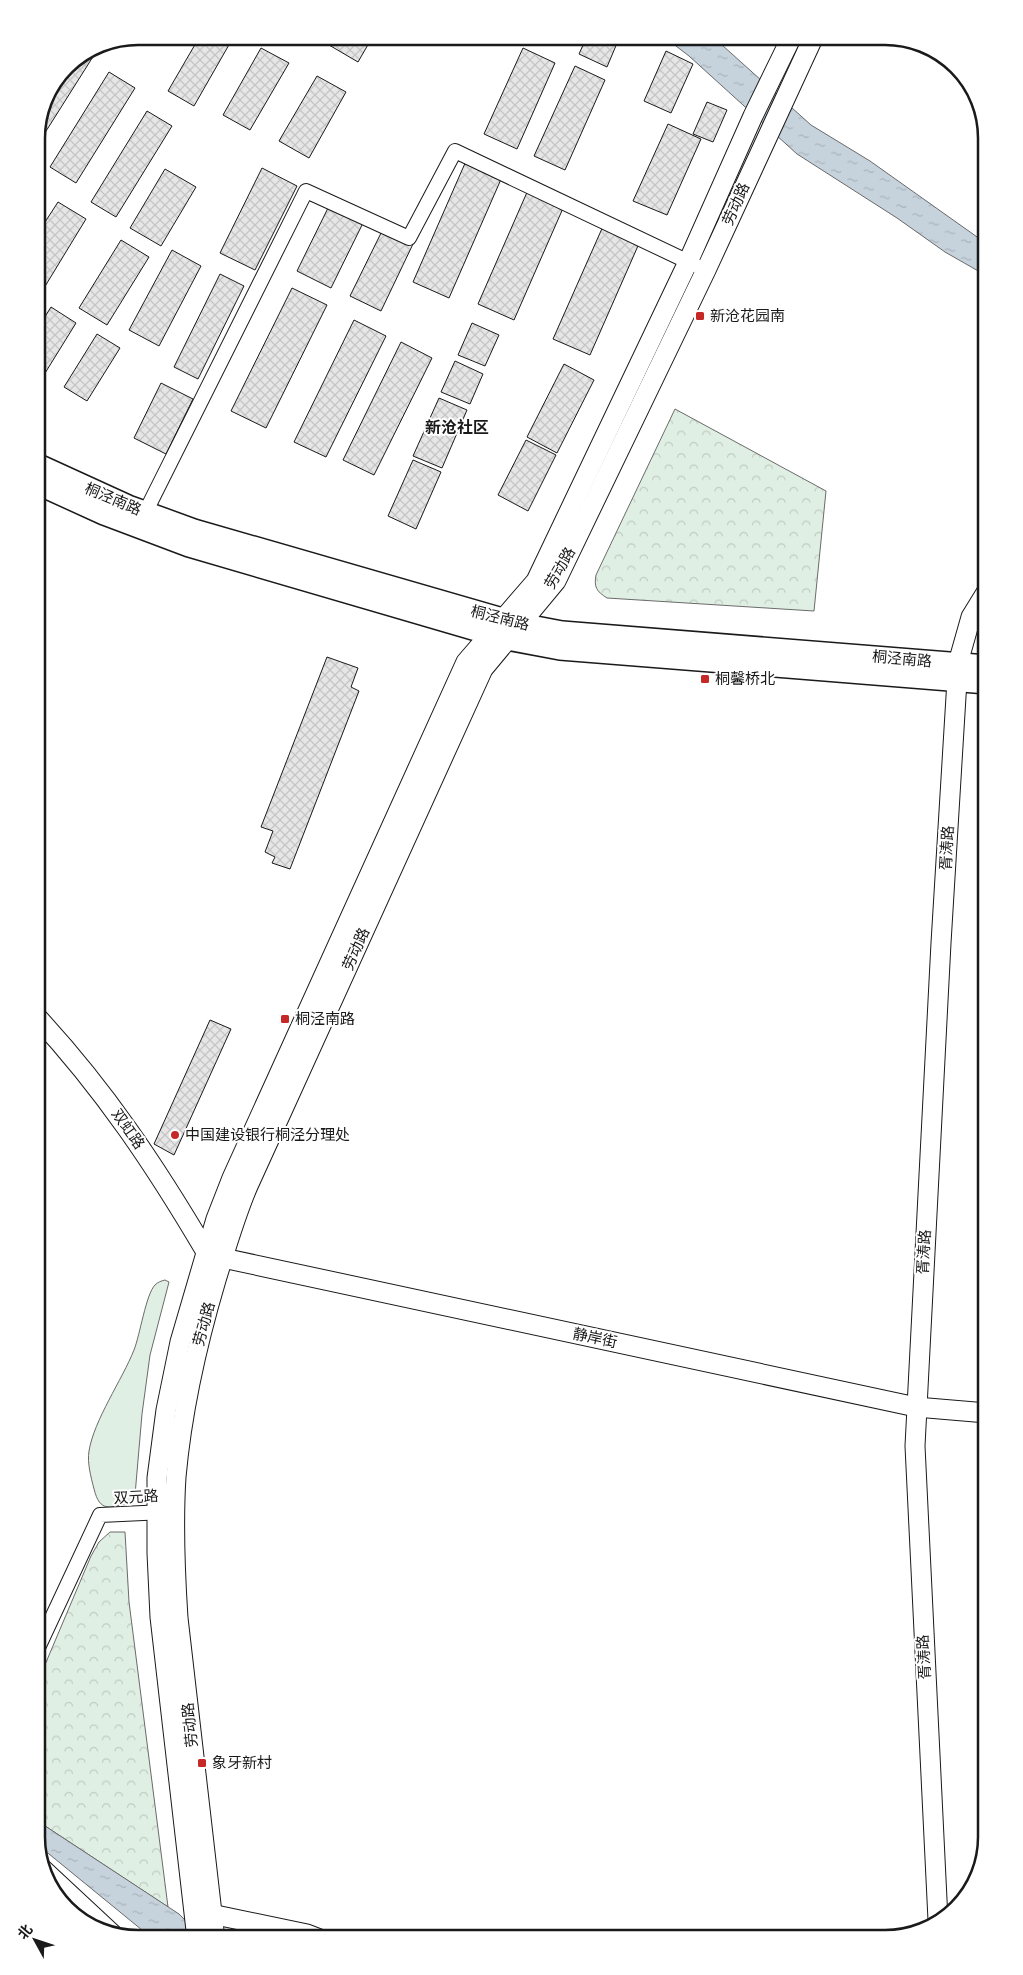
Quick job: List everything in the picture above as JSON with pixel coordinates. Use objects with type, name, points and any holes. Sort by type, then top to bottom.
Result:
[{"type":"main road","name":"劳动路","points":[[505,630],[536,581],[688,262],[788,45]]},
{"type":"main road","name":"劳动路","points":[[198,1930],[200,1916],[160,1617],[166,1512],[157,1478],[166,1410],[180,1342],[214,1255],[218,1214],[232,1178],[466,662],[505,630],[556,581],[706,270],[810,45]]},
{"type":"main road","name":"桐泾南路","points":[[45,468],[145,513],[560,649],[958,672],[978,668]]},
{"type":"main road","name":"桐泾南路","points":[[45,487],[104,514],[189,546],[505,630]]},
{"type":"main road","name":"胥涛路","points":[[938,1913],[914,1446],[958,672],[971,617],[978,606]]},
{"type":"main road","name":"桐泾南路","points":[[958,672],[978,680]]},
{"type":"main road","name":"双虹路","points":[[45,1026],[104,1094],[214,1255]]},
{"type":"main road","name":"静岸街","points":[[214,1255],[916,1407],[978,1412]]},
{"type":"main road","name":"劳动路","points":[[200,1916],[209,1930]]},
{"type":"main road","points":[[200,1916],[284,1930]]},
{"type":"street","points":[[145,513],[306,191],[408,238],[456,151],[706,270]]},
{"type":"street","name":"双元路","points":[[45,1633],[100,1515],[166,1512]]},
{"type":"street","points":[[54,1876],[105,1924]]},
{"type":"green space","points":[[675,409],[826,491],[814,611],[607,598],[598,591],[595,583],[596,575]]},
{"type":"green space","points":[[165,1280],[169,1282],[150,1355],[142,1414],[135,1495],[131,1502],[107,1507],[99,1502],[96,1497],[91,1475],[89,1451],[92,1439],[102,1413],[134,1350],[152,1290],[157,1283]]},
{"type":"green space","points":[[110,1532],[125,1532],[129,1602],[168,1907],[45,1826],[45,1665],[91,1556],[99,1542]]},
{"type":"water","points":[[675,45],[722,45],[811,125],[870,161],[978,238],[978,271],[945,252],[897,218],[797,154]]},
{"type":"water","points":[[45,1826],[179,1914],[195,1930],[142,1930],[46,1852]]},
{"type":"building","points":[[195,45],[229,45],[194,106],[168,91]]},
{"type":"building","points":[[329,45],[368,45],[358,62]]},
{"type":"building","points":[[583,45],[616,45],[607,67],[579,54]]},
{"type":"building","points":[[261,48],[289,63],[250,130],[223,115]]},
{"type":"building","points":[[523,48],[555,63],[517,149],[484,134]]},
{"type":"building","points":[[666,51],[693,64],[671,113],[644,101]]},
{"type":"building","points":[[93,57],[45,133],[48,114],[61,86],[72,72]]},
{"type":"building","points":[[575,66],[605,80],[565,170],[534,156]]},
{"type":"building","points":[[109,72],[135,88],[76,183],[50,167]]},
{"type":"building","points":[[317,76],[346,92],[309,158],[279,141]]},
{"type":"building","points":[[707,102],[727,110],[713,142],[693,134]]},
{"type":"building","points":[[147,111],[172,126],[116,217],[91,202]]},
{"type":"building","points":[[668,124],[701,139],[667,215],[633,201]]},
{"type":"building","points":[[466,161],[502,177],[449,298],[413,282]]},
{"type":"building","points":[[262,168],[297,186],[255,270],[220,253]]},
{"type":"building","points":[[165,169],[196,187],[161,246],[130,228]]},
{"type":"building","points":[[528,190],[564,206],[514,320],[478,304]]},
{"type":"building","points":[[58,202],[86,219],[45,286],[45,222]]},
{"type":"building","points":[[329,206],[363,223],[331,288],[297,271]]},
{"type":"building","points":[[604,224],[641,239],[590,355],[553,339]]},
{"type":"building","points":[[383,229],[413,244],[381,311],[350,296]]},
{"type":"building","points":[[121,240],[149,257],[107,325],[79,308]]},
{"type":"building","points":[[172,250],[201,266],[159,346],[129,330]]},
{"type":"building","points":[[220,274],[244,286],[198,379],[174,367]]},
{"type":"building","points":[[292,288],[327,305],[266,428],[231,411]]},
{"type":"building","points":[[51,307],[76,323],[45,373],[45,317]]},
{"type":"building","points":[[354,320],[386,336],[326,457],[294,442]]},
{"type":"building","points":[[472,323],[499,335],[485,366],[458,355]]},
{"type":"building","points":[[97,334],[120,348],[87,401],[64,387]]},
{"type":"building","points":[[401,342],[432,358],[374,475],[343,460]]},
{"type":"building","points":[[455,361],[483,374],[470,404],[441,392]]},
{"type":"building","points":[[564,364],[594,380],[557,453],[527,437]]},
{"type":"building","points":[[161,383],[193,399],[166,454],[134,438]]},
{"type":"building","points":[[439,398],[467,410],[442,468],[413,456]]},
{"type":"building","points":[[526,440],[556,455],[528,511],[498,495]]},
{"type":"building","points":[[413,460],[441,472],[416,529],[388,516]]},
{"type":"building","points":[[327,657],[358,668],[351,687],[359,691],[290,869],[272,863],[275,857],[265,852],[273,831],[261,827]]},
{"type":"building","points":[[210,1020],[231,1029],[174,1155],[154,1144]]},
{"type":"place","name":"新沧花园南","points":[[700,316]]},
{"type":"place","name":"桐馨桥北","points":[[705,679]]},
{"type":"place","name":"桐泾南路","points":[[285,1019]]},
{"type":"place","name":"中国建设银行桐泾分理处","points":[[175,1135]]},
{"type":"place","name":"象牙新村","points":[[202,1763]]},
{"type":"district","name":"新沧社区","points":[[457,427]]}]
